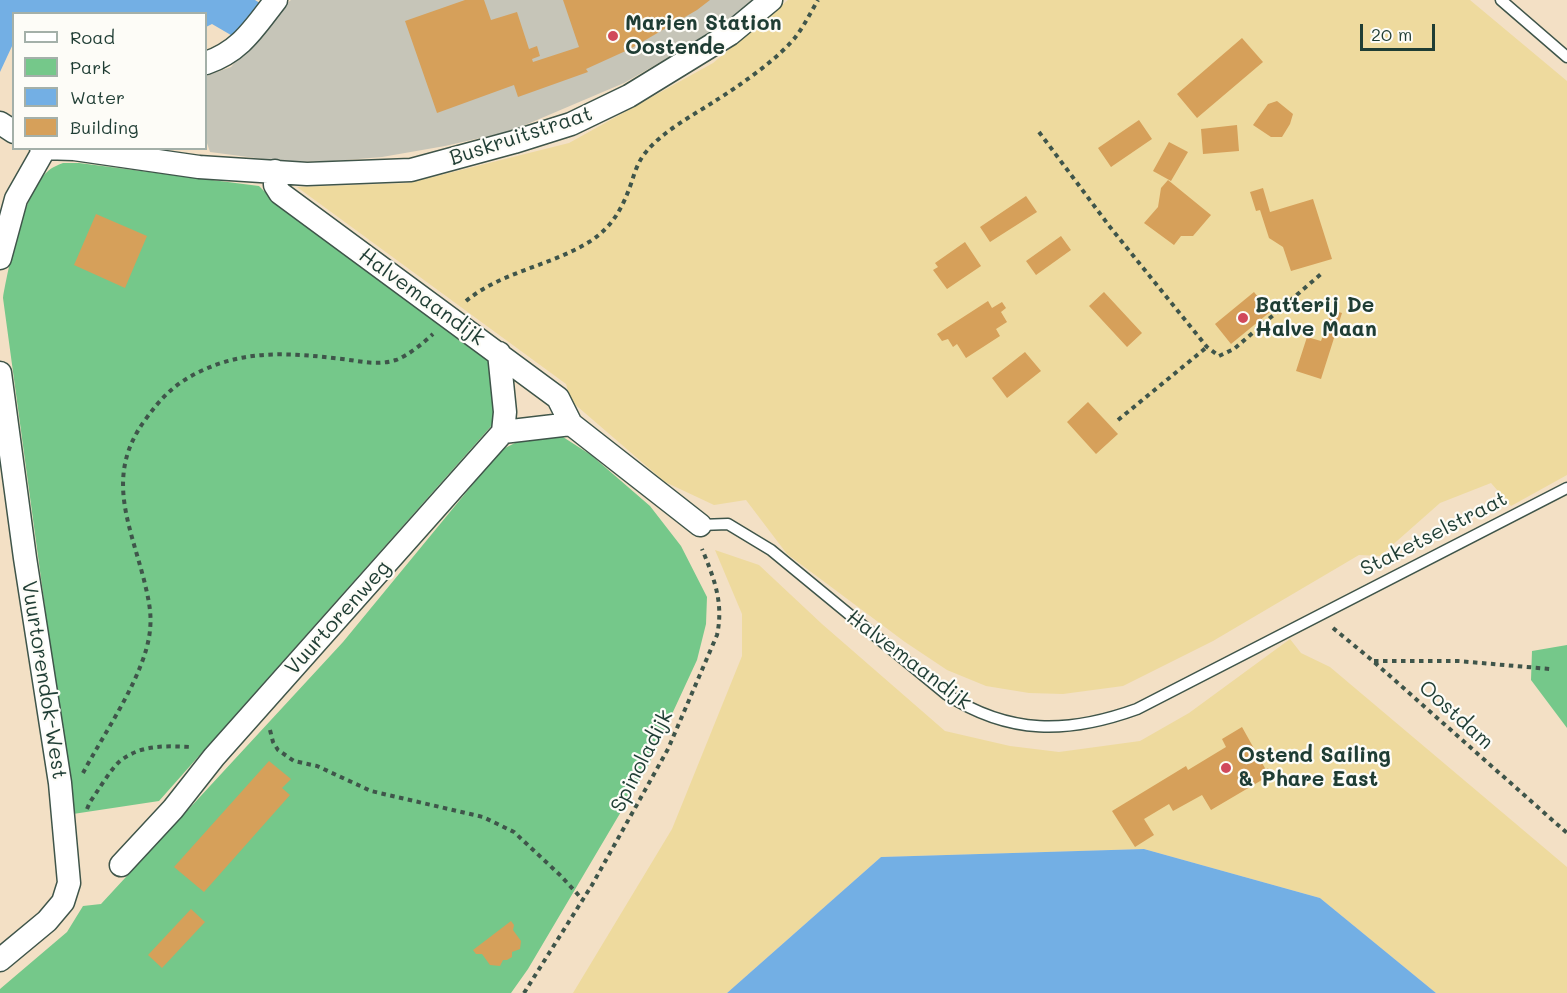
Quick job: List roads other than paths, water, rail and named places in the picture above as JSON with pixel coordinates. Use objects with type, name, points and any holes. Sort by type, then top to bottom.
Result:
[{"type":"street","name":"Buskruitstraat","points":[[81,150],[199,167],[307,174],[411,170],[571,124],[629,96],[730,33],[771,0]]},
{"type":"street","points":[[207,63],[220,58],[243,42],[273,4]]},
{"type":"street","points":[[0,258],[16,199],[42,150]]},
{"type":"street","name":"Halvemaandijk","points":[[275,171],[275,185],[280,193],[558,398],[571,424],[700,525]]},
{"type":"street","points":[[499,353],[505,412],[503,432],[571,424]]},
{"type":"street","name":"Vuurtorendok-West","points":[[0,373],[60,783],[69,883],[63,902],[47,921],[0,960]]},
{"type":"street","name":"Vuurtorenweg","points":[[121,865],[173,809],[214,757],[503,432]]},
{"type":"lane","points":[[1501,0],[1567,57]]},
{"type":"lane","name":"Staketselstraat","points":[[1319,616],[1567,488]]},
{"type":"lane","name":"Halvemaandijk","points":[[700,525],[728,524],[754,539],[771,550],[946,694],[984,715],[1026,726],[1075,725],[1137,709],[1319,616]]},
{"type":"water","points":[[0,0],[255,0],[263,5],[236,38],[212,24],[207,26],[207,12],[12,12],[12,46],[0,72]]},
{"type":"water","points":[[1144,849],[1320,898],[1436,993],[727,993],[881,857]]},
{"type":"place","name":"Marien Station Oostende","points":[[613,36]]},
{"type":"place","name":"Batterij De Halve Maan","points":[[1243,318]]},
{"type":"place","name":"Ostend Sailing & Phare East","points":[[1226,768]]}]
